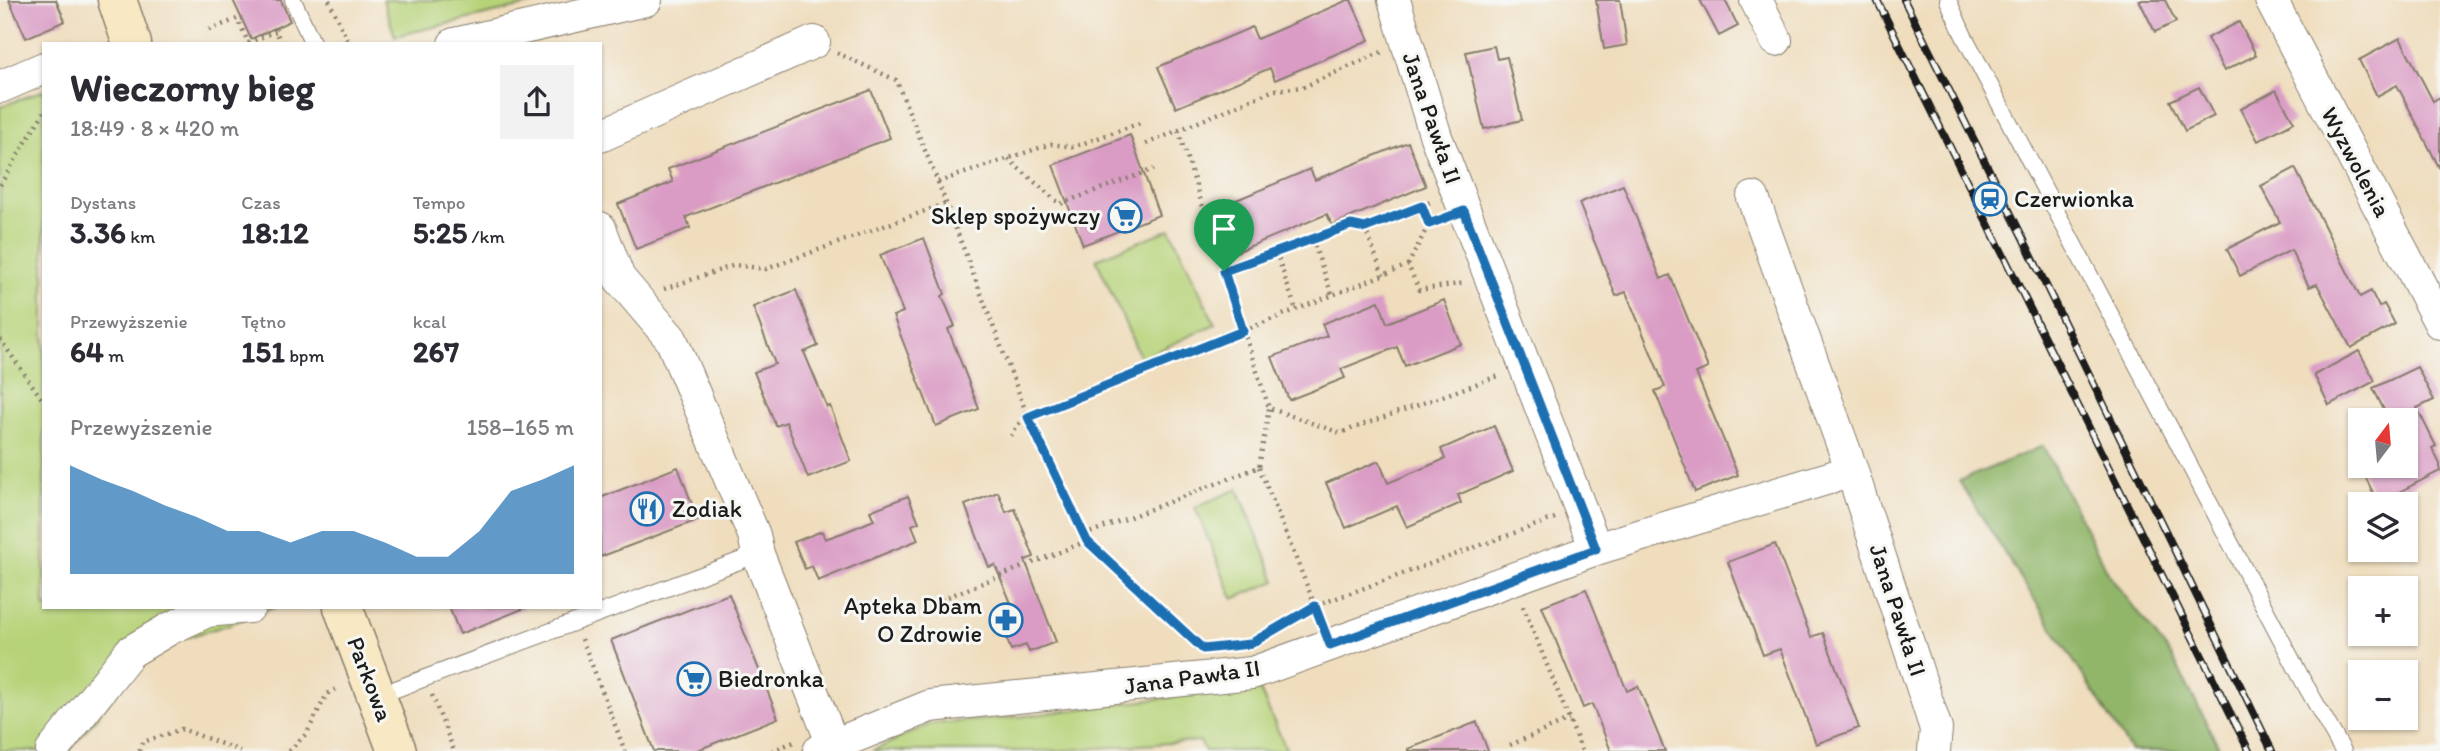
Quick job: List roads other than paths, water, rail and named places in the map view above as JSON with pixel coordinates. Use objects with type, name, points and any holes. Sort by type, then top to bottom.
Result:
[{"type":"street","points":[[117,0],[127,42]]},
{"type":"street","points":[[463,42],[646,0]]},
{"type":"street","name":"Jana Pawła II","points":[[1394,0],[1436,137],[1596,549]]},
{"type":"street","points":[[1756,0],[1776,40]]},
{"type":"street","name":"Wyzwolenia","points":[[2271,0],[2440,323]]},
{"type":"street","points":[[602,135],[814,42]]},
{"type":"street","points":[[0,87],[42,69]]},
{"type":"street","name":"Jana Pawła II","points":[[1753,198],[1852,471],[1936,729],[1934,751]]},
{"type":"street","points":[[602,233],[619,278],[671,339],[754,535],[758,554],[826,742]]},
{"type":"street","name":"Jana Pawła II","points":[[826,742],[930,706],[1252,673],[1596,549],[1852,471]]},
{"type":"street","points":[[52,751],[130,652],[207,611],[228,609]]},
{"type":"street","name":"Parkowa","points":[[344,609],[397,751]]},
{"type":"lane","points":[[293,0],[312,42]]},
{"type":"lane","points":[[1948,0],[1963,34],[2302,680],[2343,751]]},
{"type":"lane","points":[[376,696],[758,554]]},
{"type":"railway","points":[[1877,0],[2249,751]]},
{"type":"railway","points":[[1904,0],[2022,236],[2272,751]]},
{"type":"place","name":"Czerwionka","points":[[1990,199]]},
{"type":"place","name":"Sklep spożywczy","points":[[1125,216]]},
{"type":"place","name":"Zodiak","points":[[647,509]]},
{"type":"place","name":"Apteka Dbam O Zdrowie","points":[[1006,620]]},
{"type":"place","name":"Biedronka","points":[[694,679]]}]
